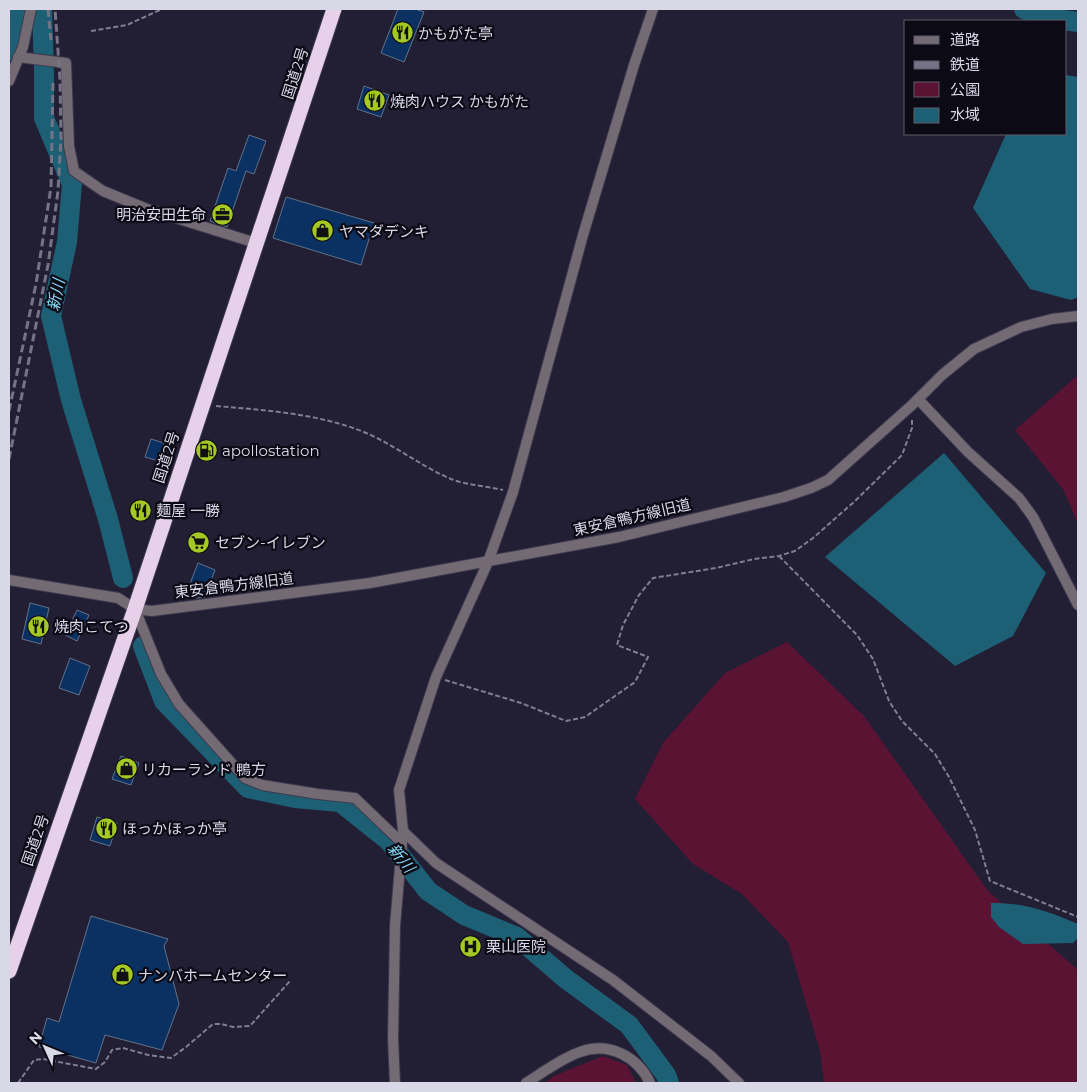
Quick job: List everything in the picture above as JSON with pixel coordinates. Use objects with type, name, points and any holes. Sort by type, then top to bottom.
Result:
[{"type":"highway","name":"国道2号","points":[[9,971],[135,609],[201,405],[334,9]]},
{"type":"street","points":[[9,81],[23,47],[31,9]]},
{"type":"street","points":[[395,1083],[393,1039],[395,935],[402,837],[399,790],[436,677],[488,562],[513,492],[586,226],[634,65],[653,9]]},
{"type":"street","points":[[18,57],[66,63],[69,146],[74,171],[103,191],[147,209],[256,243]]},
{"type":"street","name":"東安倉鴨方線旧道","points":[[135,609],[152,611],[370,583],[620,537],[784,497],[812,488],[828,480],[974,349],[1021,327],[1052,318],[1078,316]]},
{"type":"street","points":[[915,402],[1019,498],[1033,517],[1078,605]]},
{"type":"street","points":[[9,580],[118,598],[135,609],[162,674],[179,704],[245,778],[262,785],[355,798],[436,863],[613,980],[711,1056],[738,1083]]},
{"type":"street","points":[[526,1083],[579,1052],[590,1049],[608,1049],[627,1055],[645,1072],[650,1083]]},
{"type":"path","points":[[91,31],[127,25],[162,9]]},
{"type":"path","points":[[436,677],[521,703],[566,721],[585,717],[635,682],[648,657],[617,645],[639,594],[653,578],[716,568],[754,559],[779,556],[795,551],[814,538],[856,501],[902,455],[912,428],[915,402]]},
{"type":"path","points":[[201,405],[288,412],[354,428],[382,439],[434,471],[453,480],[513,492]]},
{"type":"path","points":[[779,556],[857,635],[873,659],[889,701],[902,721],[934,754],[949,777],[976,830],[990,881],[1078,917]]},
{"type":"path","points":[[18,1083],[34,1060],[43,1058],[96,1070],[105,1062],[112,1050],[124,1048],[148,1055],[171,1058],[213,1024],[232,1027],[250,1026],[290,981]]},
{"type":"green space","points":[[1078,375],[1078,524],[1063,489],[1015,430]]},
{"type":"green space","points":[[787,642],[864,716],[988,891],[1078,970],[1078,1083],[824,1083],[820,1051],[788,942],[742,894],[693,864],[635,799],[663,743],[725,673]]},
{"type":"green space","points":[[603,1056],[627,1065],[636,1083],[544,1083],[554,1076]]},
{"type":"water","points":[[1067,75],[1078,77],[1078,297],[1071,300],[1030,289],[973,208],[1006,135],[1067,135]]},
{"type":"water","points":[[944,453],[1046,573],[1013,636],[955,666],[825,557]]},
{"type":"water","points":[[991,903],[1026,906],[1067,919],[1078,924],[1078,938],[1073,943],[1023,944],[999,927],[991,917]]},
{"type":"building","name":"かもがた亭","points":[[398,9],[415,9],[424,12],[404,62],[381,53]]},
{"type":"building","points":[[364,86],[389,95],[381,117],[357,109]]},
{"type":"building","points":[[249,135],[266,141],[254,174],[246,171],[227,227],[210,221],[228,168],[236,171]]},
{"type":"building","name":"ヤマダデンキ","points":[[286,197],[374,223],[361,265],[273,238]]},
{"type":"building","points":[[151,439],[164,443],[159,461],[145,457]]},
{"type":"building","points":[[198,563],[215,570],[205,597],[197,598],[186,594]]},
{"type":"building","points":[[30,603],[49,608],[41,644],[22,639]]},
{"type":"building","points":[[77,610],[89,615],[77,641],[65,635]]},
{"type":"building","points":[[70,658],[90,666],[79,695],[59,688]]},
{"type":"building","points":[[121,756],[139,763],[131,785],[112,779]]},
{"type":"building","points":[[97,817],[117,823],[110,846],[90,840]]},
{"type":"building","name":"ナンバホームセンター","points":[[91,916],[168,939],[164,946],[179,1004],[162,1050],[105,1035],[96,1063],[39,1047],[47,1018],[59,1022]]},
{"type":"waterway","points":[[9,51],[14,36],[17,9]]},
{"type":"waterway","name":"新川","points":[[42,9],[44,118],[72,184],[67,242],[51,316],[71,400],[108,519],[123,578]]},
{"type":"waterway","points":[[1024,9],[1063,20]]},
{"type":"waterway","points":[[1067,21],[1078,22]]},
{"type":"waterway","name":"新川","points":[[143,646],[164,701],[248,788],[295,798],[340,802],[389,841],[428,891],[464,915],[517,937],[566,979],[629,1025],[666,1075],[669,1083]]},
{"type":"railway","points":[[48,9],[51,40]]},
{"type":"railway","points":[[9,459],[48,265],[58,191],[61,137],[60,79],[55,9]]},
{"type":"railway","points":[[9,411],[36,284],[51,187],[53,83]]},
{"type":"place","name":"かもがた亭","points":[[402,33]]},
{"type":"place","name":"焼肉ハウス かもがた","points":[[374,101]]},
{"type":"place","name":"明治安田生命","points":[[222,214]]},
{"type":"place","name":"ヤマダデンキ","points":[[323,231]]},
{"type":"place","name":"apollostation","points":[[206,450]]},
{"type":"place","name":"麺屋 一勝","points":[[140,510]]},
{"type":"place","name":"セブン-イレブン","points":[[199,542]]},
{"type":"place","name":"焼肉こてつ","points":[[38,626]]},
{"type":"place","name":"リカーランド 鴨方","points":[[126,769]]},
{"type":"place","name":"ほっかほっか亭","points":[[106,828]]},
{"type":"place","name":"栗山医院","points":[[470,946]]},
{"type":"place","name":"ナンバホームセンター","points":[[122,975]]}]
